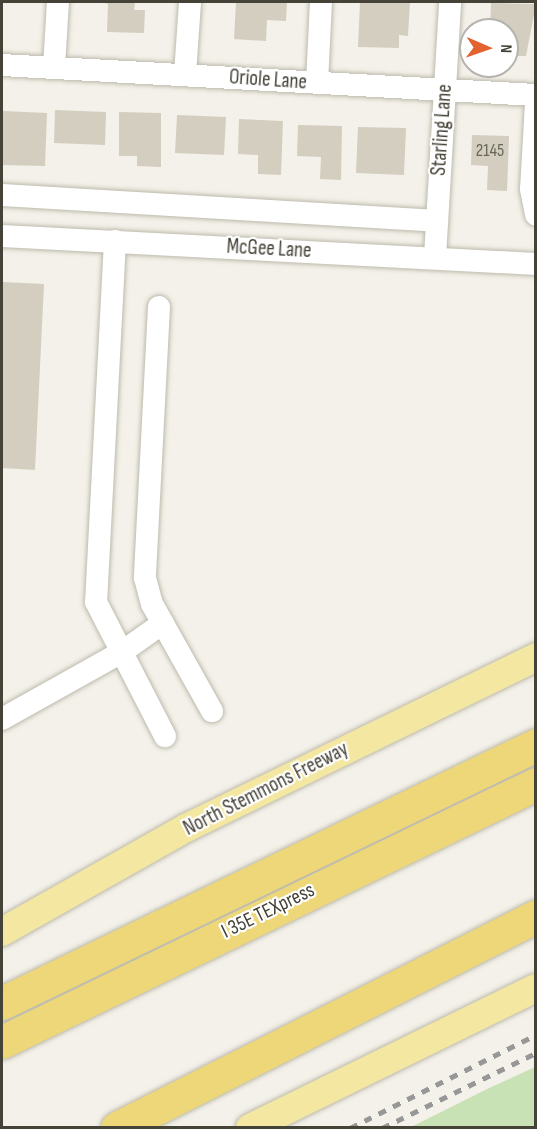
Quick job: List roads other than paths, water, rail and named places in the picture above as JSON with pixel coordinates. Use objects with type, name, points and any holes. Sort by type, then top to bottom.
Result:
[{"type":"highway","points":[[2,1003],[536,745]]},
{"type":"highway","name":"I 35E TEXpress","points":[[2,1041],[159,963],[536,784]]},
{"type":"highway","points":[[117,1128],[536,916]]},
{"type":"highway","points":[[2,1065],[117,997],[159,963]]},
{"type":"main road","name":"North Stemmons Freeway","points":[[2,932],[186,828],[536,657]]},
{"type":"main road","points":[[250,1128],[536,988]]},
{"type":"street","points":[[54,67],[58,2]]},
{"type":"street","points":[[185,74],[190,2]]},
{"type":"street","points":[[317,84],[321,2]]},
{"type":"street","name":"Starling Lane","points":[[435,258],[450,2]]},
{"type":"street","name":"Oriole Lane","points":[[2,64],[536,95]]},
{"type":"street","points":[[536,103],[531,189],[536,215]]},
{"type":"street","points":[[2,195],[437,221]]},
{"type":"street","name":"McGee Lane","points":[[2,236],[536,264]]},
{"type":"street","points":[[115,241],[96,602],[165,736]]},
{"type":"street","points":[[159,307],[145,578],[162,623],[212,711]]},
{"type":"street","points":[[2,719],[122,652],[162,623]]},
{"type":"railway","points":[[350,1128],[536,1035]]},
{"type":"railway","points":[[382,1128],[536,1053]]}]
